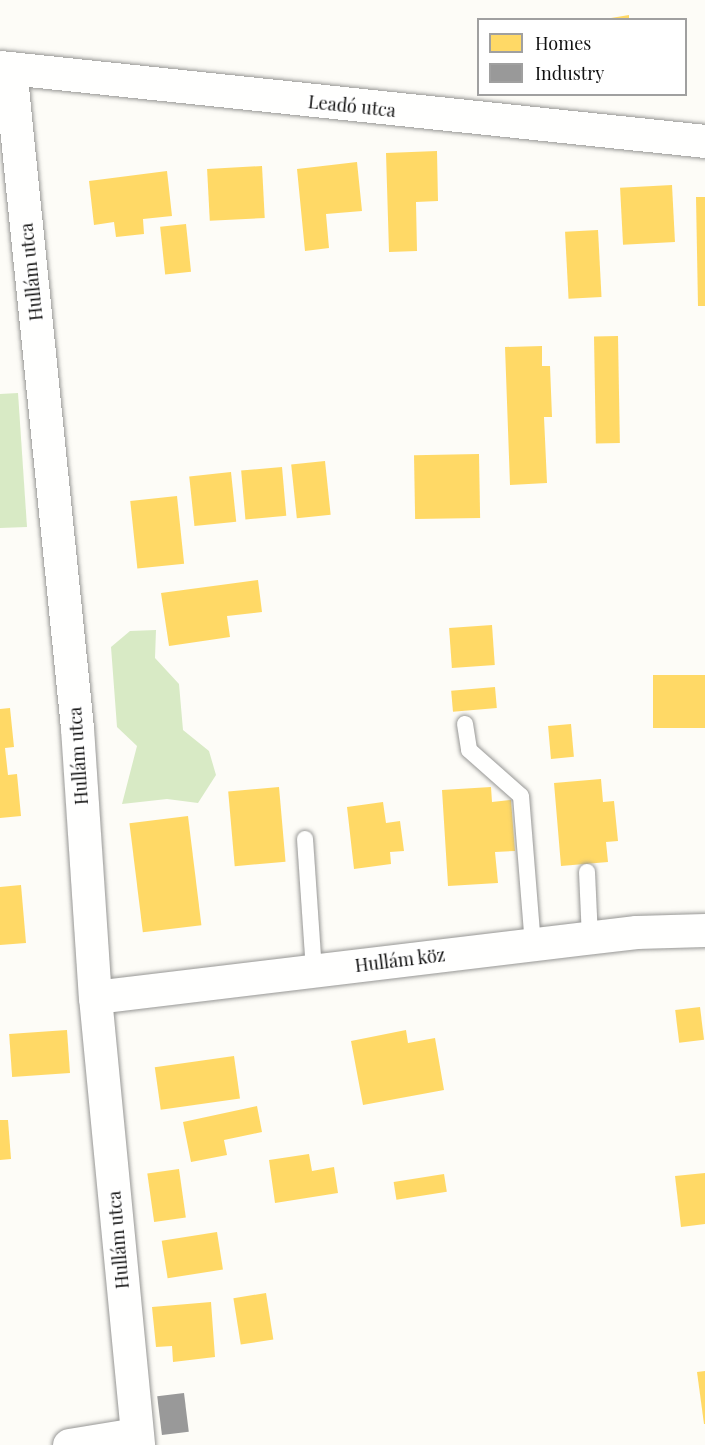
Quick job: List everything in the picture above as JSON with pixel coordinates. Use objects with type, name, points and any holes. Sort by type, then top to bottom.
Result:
[{"type":"street","name":"Leadó utca","points":[[5,67],[705,141]]},
{"type":"street","name":"Hullám utca","points":[[5,67],[77,728],[95,997],[137,1439]]},
{"type":"street","name":"Hullám köz","points":[[95,997],[590,937],[705,930]]},
{"type":"street","points":[[69,1445],[137,1439]]},
{"type":"lane","points":[[465,724],[469,750],[521,796],[534,944]]},
{"type":"lane","points":[[305,839],[314,971]]},
{"type":"lane","points":[[587,872],[590,937]]},
{"type":"green space","points":[[18,393],[27,527],[0,528],[0,394]]},
{"type":"green space","points":[[156,630],[155,658],[179,684],[183,730],[209,751],[216,775],[198,803],[167,799],[122,804],[137,746],[117,727],[111,647],[130,631]]},
{"type":"building: Homes","points":[[629,15],[629,18],[611,18]]},
{"type":"building: Homes","points":[[437,151],[438,201],[416,202],[417,251],[389,252],[386,153]]},
{"type":"building: Homes","points":[[357,162],[362,211],[326,214],[329,248],[305,251],[297,169]]},
{"type":"building: Homes","points":[[262,166],[265,218],[210,221],[207,169]]},
{"type":"building: Homes","points":[[167,171],[172,216],[143,219],[144,234],[116,237],[114,222],[94,225],[89,181]]},
{"type":"building: Homes","points":[[672,185],[675,242],[623,245],[620,188]]},
{"type":"building: Homes","points":[[696,197],[705,197],[705,306],[698,306]]},
{"type":"building: Homes","points":[[186,224],[191,272],[165,274],[160,227]]},
{"type":"building: Homes","points":[[598,230],[602,297],[569,299],[565,232]]},
{"type":"building: Homes","points":[[594,336],[618,336],[620,443],[596,443]]},
{"type":"building: Homes","points":[[542,346],[542,366],[550,366],[552,417],[544,417],[547,483],[510,485],[505,347]]},
{"type":"building: Homes","points":[[479,454],[480,518],[415,519],[414,455]]},
{"type":"building: Homes","points":[[325,461],[331,515],[297,518],[291,465]]},
{"type":"building: Homes","points":[[282,467],[286,516],[245,519],[241,471]]},
{"type":"building: Homes","points":[[231,472],[236,522],[194,526],[189,476]]},
{"type":"building: Homes","points":[[177,496],[184,564],[137,569],[130,501]]},
{"type":"building: Homes","points":[[258,580],[262,612],[227,616],[230,637],[169,646],[161,593]]},
{"type":"building: Homes","points":[[492,625],[495,665],[452,668],[449,628]]},
{"type":"building: Homes","points":[[653,675],[705,675],[705,728],[653,728]]},
{"type":"building: Homes","points":[[495,687],[497,708],[453,712],[451,691]]},
{"type":"building: Homes","points":[[10,708],[14,747],[5,748],[8,775],[17,774],[21,816],[0,818],[0,709]]},
{"type":"building: Homes","points":[[571,724],[574,757],[551,759],[548,726]]},
{"type":"building: Homes","points":[[601,779],[603,802],[614,801],[618,841],[606,842],[608,862],[561,866],[554,783]]},
{"type":"building: Homes","points":[[279,787],[286,862],[235,866],[228,791]]},
{"type":"building: Homes","points":[[491,787],[492,802],[511,800],[515,851],[495,852],[498,883],[448,886],[442,790]]},
{"type":"building: Homes","points":[[383,802],[386,823],[400,821],[404,851],[390,852],[391,864],[354,869],[347,807]]},
{"type":"building: Homes","points":[[188,816],[201,925],[143,932],[129,823]]},
{"type":"building: Homes","points":[[21,885],[26,943],[0,945],[0,887]]},
{"type":"building: Homes","points":[[700,1007],[704,1040],[679,1043],[675,1010]]},
{"type":"building: Homes","points":[[67,1030],[70,1073],[12,1077],[9,1034]]},
{"type":"building: Homes","points":[[406,1030],[408,1043],[435,1038],[444,1090],[363,1105],[351,1041]]},
{"type":"building: Homes","points":[[234,1056],[240,1099],[161,1110],[155,1067]]},
{"type":"building: Homes","points":[[257,1106],[262,1132],[224,1140],[227,1155],[191,1162],[183,1122]]},
{"type":"building: Homes","points":[[0,1120],[8,1120],[11,1159],[0,1160]]},
{"type":"building: Homes","points":[[309,1154],[312,1171],[334,1167],[338,1193],[275,1203],[269,1160]]},
{"type":"building: Homes","points":[[179,1169],[186,1218],[154,1222],[147,1173]]},
{"type":"building: Homes","points":[[705,1173],[705,1224],[681,1227],[675,1176]]},
{"type":"building: Homes","points":[[444,1174],[447,1192],[396,1200],[394,1182]]},
{"type":"building: Homes","points":[[217,1232],[223,1270],[168,1278],[162,1241]]},
{"type":"building: Homes","points":[[266,1293],[273,1339],[241,1345],[233,1298]]},
{"type":"building: Homes","points":[[211,1302],[215,1357],[173,1362],[172,1346],[156,1347],[152,1307]]},
{"type":"building: Homes","points":[[705,1371],[705,1424],[704,1424],[697,1372]]},
{"type":"building: Industry","points":[[184,1393],[189,1432],[162,1435],[157,1396]]}]
